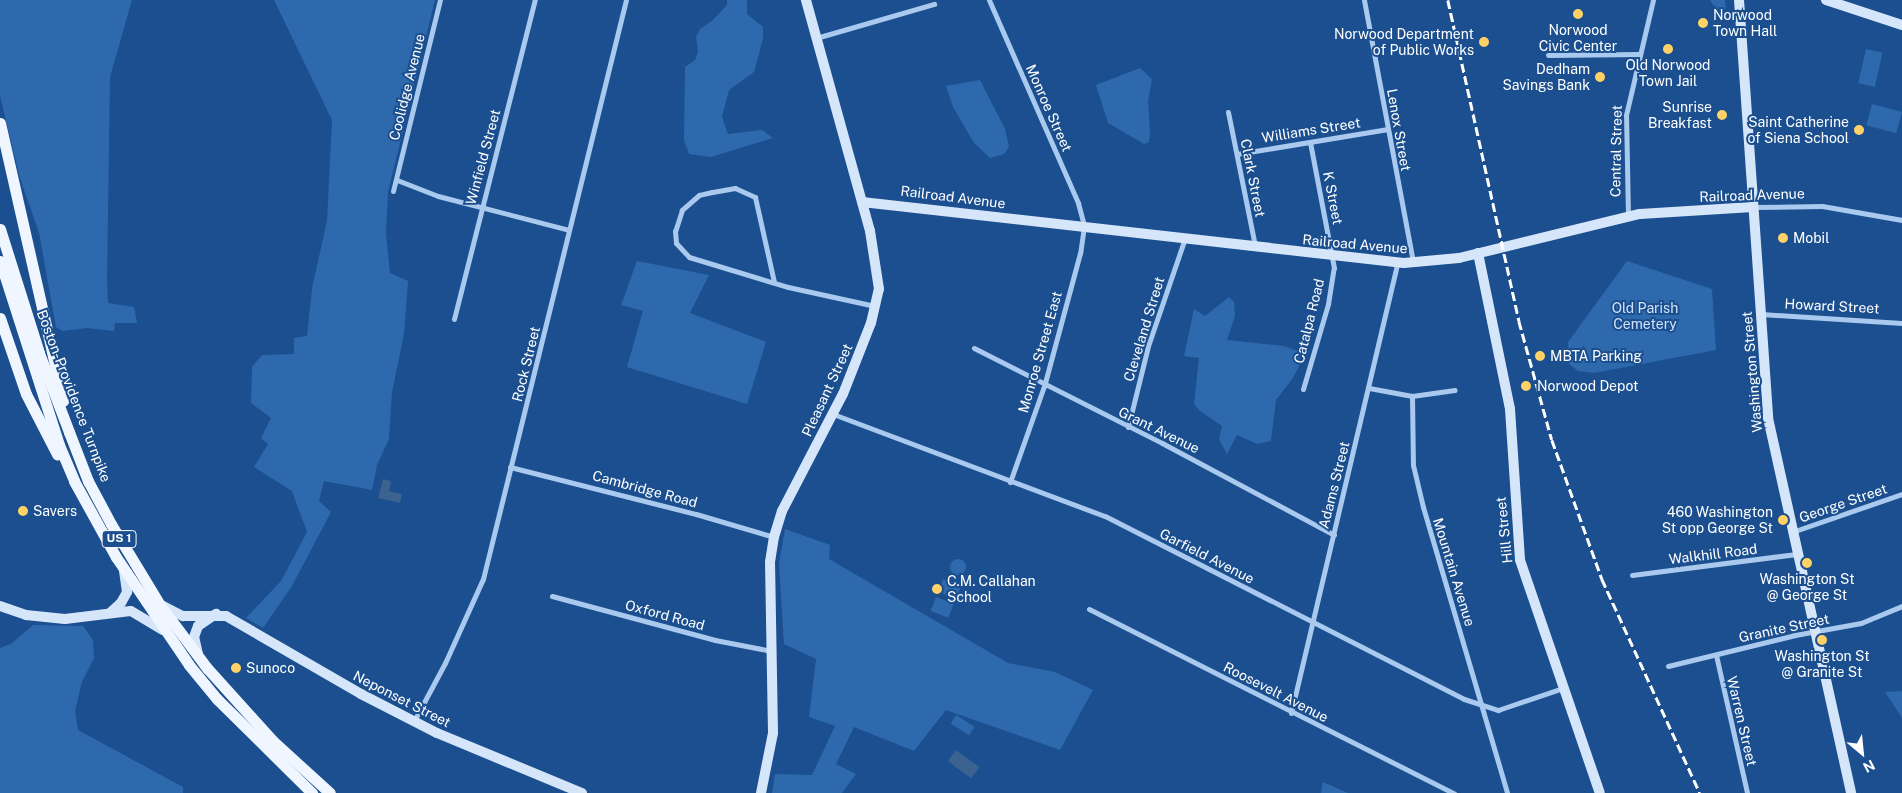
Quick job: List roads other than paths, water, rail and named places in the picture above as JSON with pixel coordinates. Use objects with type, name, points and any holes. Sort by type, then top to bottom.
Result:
[{"type":"main road","points":[[0,123],[52,342],[69,432]]},
{"type":"main road","name":"Boston-Providence Turnpike","points":[[0,229],[39,353],[88,480],[111,524],[160,605],[198,656],[240,707],[330,793]]},
{"type":"main road","name":"Boston-Providence Turnpike","points":[[0,261],[43,398],[74,481],[124,571],[164,630],[218,699],[312,793]]},
{"type":"main road","points":[[0,318],[36,418],[74,481]]},
{"type":"street","name":"Coolidge Avenue","points":[[394,191],[440,0]]},
{"type":"street","name":"Winfield Street","points":[[454,319],[534,0]]},
{"type":"street","name":"Rock Street","points":[[414,721],[445,663],[483,579],[510,467],[533,384],[626,0]]},
{"type":"street","name":"Pleasant Street","points":[[761,793],[773,733],[770,562],[774,537],[782,512],[833,414],[855,364],[876,306],[878,289],[876,254],[806,0]]},
{"type":"street","name":"Monroe Street","points":[[989,0],[1078,203],[1084,226]]},
{"type":"street","name":"Lenox Street","points":[[1364,0],[1413,263]]},
{"type":"street","name":"Central Street","points":[[1628,216],[1626,115],[1653,0]]},
{"type":"street","name":"Washington Street","points":[[1739,0],[1768,418],[1851,793]]},
{"type":"street","points":[[1826,0],[1902,25]]},
{"type":"street","points":[[816,38],[934,4]]},
{"type":"street","points":[[1548,56],[1640,54]]},
{"type":"street","name":"Clark Street","points":[[1228,112],[1255,248]]},
{"type":"street","name":"Williams Street","points":[[1237,154],[1388,129]]},
{"type":"street","name":"K Street","points":[[1310,142],[1333,258]]},
{"type":"street","points":[[396,180],[438,196],[569,230]]},
{"type":"street","points":[[774,282],[759,204],[749,192],[735,188],[699,195],[682,210],[675,232],[676,243],[683,252],[702,262],[774,282],[876,306]]},
{"type":"street","name":"Railroad Avenue","points":[[862,202],[1185,238],[1333,258],[1397,263],[1413,263],[1478,253],[1628,216],[1753,207],[1822,206],[1902,220]]},
{"type":"street","name":"Monroe Street East","points":[[1010,482],[1044,386],[1080,253],[1084,226]]},
{"type":"street","name":"Cleveland Street","points":[[1128,427],[1148,346],[1185,238]]},
{"type":"street","name":"Hill Street","points":[[1478,253],[1510,409],[1520,560],[1600,793]]},
{"type":"street","name":"Catalpa Road","points":[[1303,389],[1328,304],[1333,258]]},
{"type":"street","name":"Adams Street","points":[[1291,712],[1397,263]]},
{"type":"street","name":"Howard Street","points":[[1760,314],[1902,323]]},
{"type":"street","name":"Grant Avenue","points":[[974,348],[1334,535]]},
{"type":"street","points":[[1369,388],[1412,396],[1456,390]]},
{"type":"street","name":"Mountain Avenue","points":[[1412,396],[1413,465],[1507,793]]},
{"type":"street","name":"Garfield Avenue","points":[[833,414],[1010,482],[1105,516],[1482,706],[1498,710],[1513,707],[1563,688]]},
{"type":"street","name":"Cambridge Road","points":[[510,467],[696,514],[774,537]]},
{"type":"street","name":"George Street","points":[[1792,532],[1902,494]]},
{"type":"street","name":"Walkhill Road","points":[[1632,575],[1797,554]]},
{"type":"street","points":[[111,612],[127,592],[124,571]]},
{"type":"street","name":"Oxford Road","points":[[552,596],[714,640],[773,652]]},
{"type":"street","name":"Neponset Street","points":[[160,605],[183,616],[217,614],[226,616],[314,668],[414,721],[465,746],[582,793]]},
{"type":"street","points":[[0,606],[44,618],[84,617],[111,612],[140,613],[164,630]]},
{"type":"street","name":"Granite Street","points":[[1668,666],[1861,623],[1902,606]]},
{"type":"street","name":"Roosevelt Avenue","points":[[1090,609],[1454,793]]},
{"type":"street","points":[[198,656],[194,637],[198,626],[217,614]]},
{"type":"street","name":"Warren Street","points":[[1716,655],[1747,793]]},
{"type":"railway","points":[[1448,0],[1519,321],[1552,440],[1602,579],[1700,793]]},
{"type":"place","name":"Norwood Civic Center","points":[[1578,14]]},
{"type":"place","name":"Norwood Town Hall","points":[[1703,23]]},
{"type":"place","name":"Norwood Department of Public Works","points":[[1484,42]]},
{"type":"place","name":"Old Norwood Town Jail","points":[[1668,49]]},
{"type":"place","name":"Dedham Savings Bank","points":[[1600,77]]},
{"type":"place","name":"Sunrise Breakfast","points":[[1722,115]]},
{"type":"place","name":"Saint Catherine of Siena School","points":[[1859,130]]},
{"type":"place","name":"Mobil","points":[[1783,238]]},
{"type":"place","name":"MBTA Parking","points":[[1540,356]]},
{"type":"place","name":"Norwood Depot","points":[[1526,386]]},
{"type":"place","name":"Savers","points":[[23,511]]},
{"type":"place","name":"460 Washington St opp George St","points":[[1783,520]]},
{"type":"place","name":"Washington St @ George St","points":[[1807,563]]},
{"type":"place","name":"C.M. Callahan School","points":[[937,589]]},
{"type":"place","name":"Washington St @ Granite St","points":[[1822,640]]},
{"type":"place","name":"Sunoco","points":[[236,668]]},
{"type":"park label","name":"Old Parish Cemetery","points":[[1645,316]]}]
